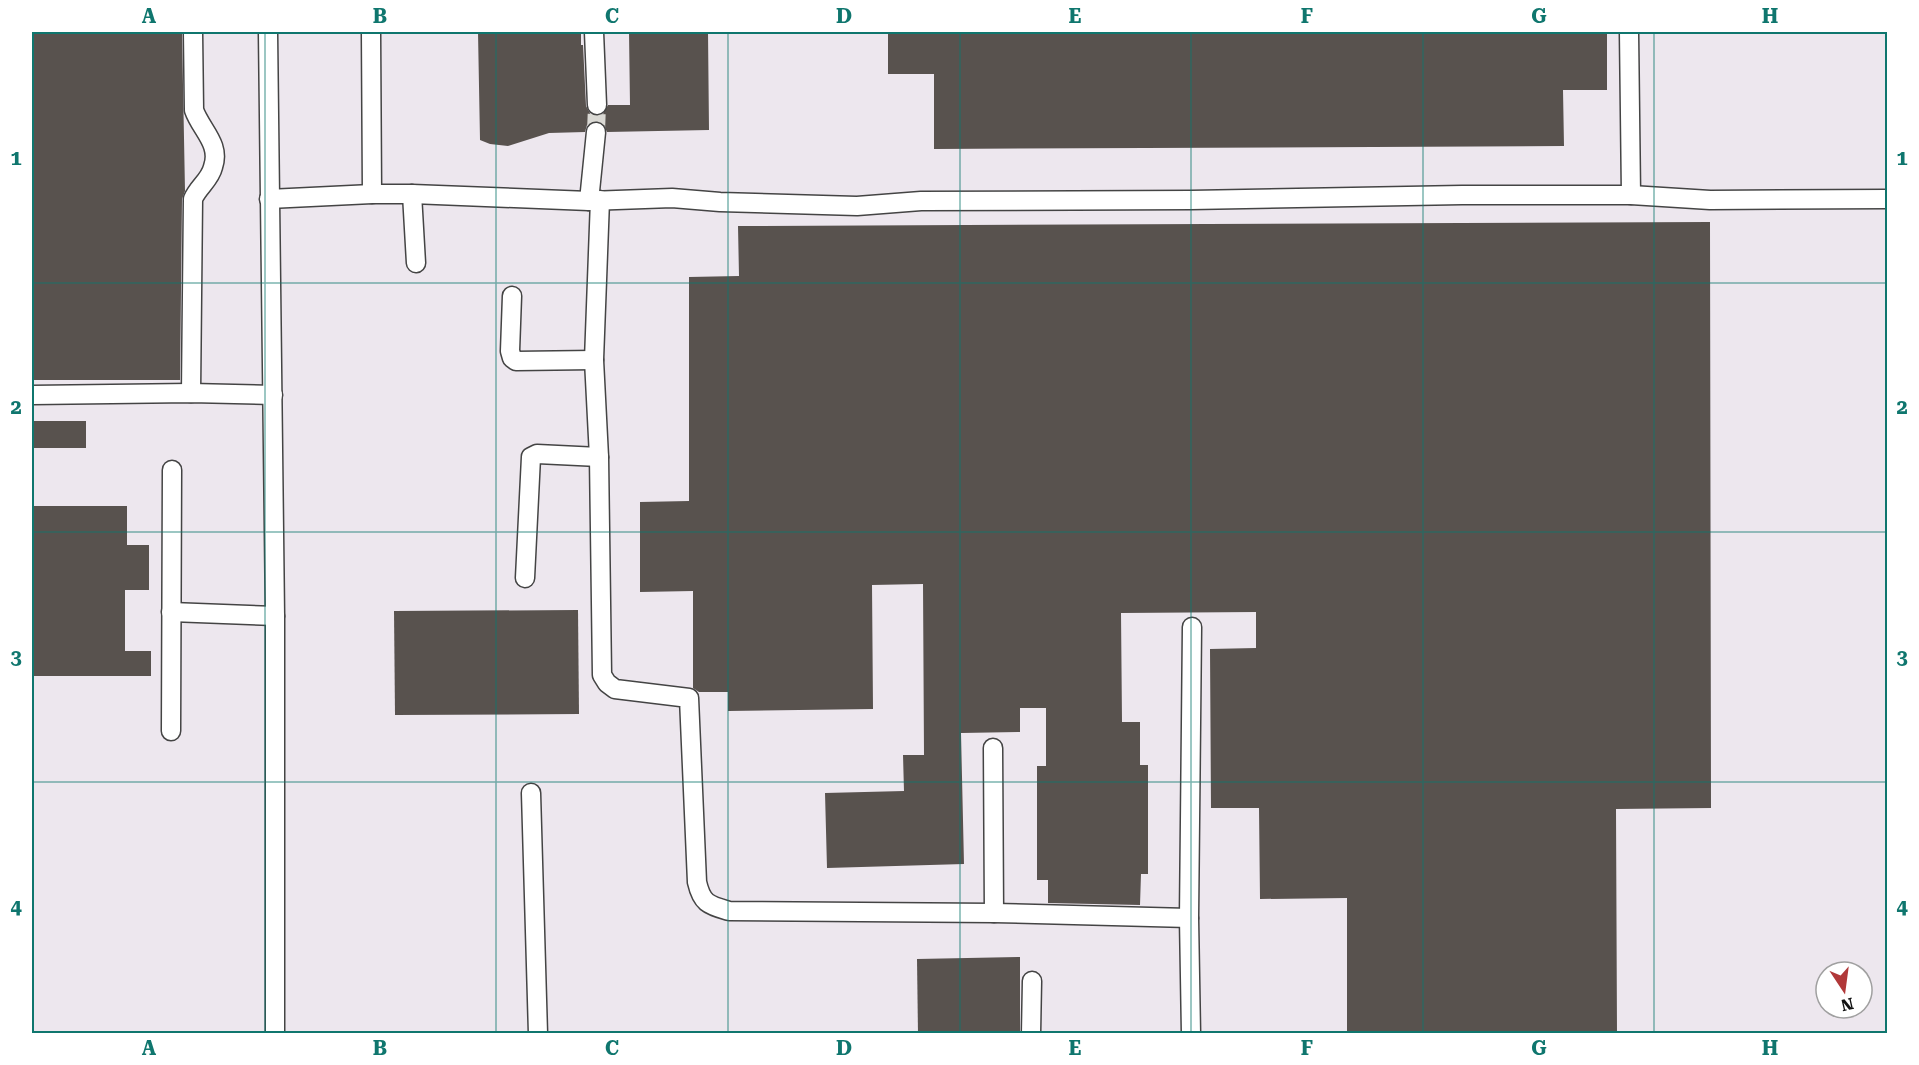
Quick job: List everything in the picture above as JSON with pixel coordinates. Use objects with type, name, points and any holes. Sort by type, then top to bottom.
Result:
[{"type":"street","points":[[191,393],[193,199],[196,190],[213,167],[214,154],[213,143],[206,129],[198,121],[194,110],[193,32]]},
{"type":"street","points":[[268,32],[275,616],[275,1034]]},
{"type":"street","points":[[371,32],[372,194]]},
{"type":"street","points":[[594,32],[597,105]]},
{"type":"street","points":[[1629,32],[1631,195]]},
{"type":"street","points":[[596,132],[594,360],[599,457],[602,675],[615,689],[689,698],[697,882],[700,895],[708,904],[729,911],[994,913],[1189,918]]},
{"type":"street","points":[[269,199],[412,194],[594,200],[672,198],[720,202],[858,206],[921,201],[1191,200],[1462,195],[1631,195],[1710,200],[1887,199]]},
{"type":"street","points":[[412,194],[416,264]]},
{"type":"street","points":[[512,296],[510,351],[512,358],[516,361],[594,360]]},
{"type":"street","points":[[32,395],[191,393],[273,395]]},
{"type":"street","points":[[525,578],[531,457],[537,454],[599,457]]},
{"type":"street","points":[[171,731],[172,470]]},
{"type":"street","points":[[171,612],[275,616]]},
{"type":"street","points":[[1191,1034],[1189,918],[1192,627]]},
{"type":"street","points":[[993,748],[994,913]]},
{"type":"street","points":[[531,793],[538,1034]]},
{"type":"street","points":[[1031,1034],[1032,981]]},
{"type":"shaded area","points":[[32,32],[1887,32],[1887,1033],[32,1033]]},
{"type":"building","points":[[32,32],[182,32],[185,191],[182,199],[180,380],[32,380]]},
{"type":"building","points":[[478,32],[581,32],[586,106],[591,115],[597,116],[603,114],[608,105],[630,105],[629,32],[708,32],[709,130],[607,132],[603,123],[597,121],[587,125],[585,132],[549,133],[508,146],[490,144],[480,140]]},
{"type":"building","points":[[888,32],[1607,32],[1607,90],[1563,90],[1564,146],[934,149],[934,74],[888,74]]},
{"type":"building","points":[[1710,222],[1711,808],[1616,809],[1617,1034],[1347,1034],[1347,898],[1260,899],[1259,808],[1211,808],[1210,649],[1256,648],[1256,612],[1121,613],[1122,722],[1140,722],[1140,765],[1148,765],[1148,874],[1141,874],[1140,905],[1048,903],[1048,880],[1037,880],[1037,766],[1046,766],[1046,708],[1020,708],[1020,732],[961,733],[964,864],[827,868],[825,793],[904,791],[903,755],[924,755],[923,584],[872,585],[873,709],[728,711],[728,692],[699,692],[693,688],[693,591],[640,592],[640,502],[689,501],[689,277],[739,276],[738,226]]},
{"type":"building","points":[[32,421],[86,421],[86,448],[32,448]]},
{"type":"building","points":[[32,506],[127,506],[127,545],[149,545],[149,590],[125,590],[125,651],[151,651],[151,676],[32,676]]},
{"type":"building","points":[[578,610],[579,714],[395,715],[394,611]]},
{"type":"building","points":[[1020,957],[1020,1034],[918,1034],[917,959]]},
{"type":"tunnel","points":[[596,132],[597,105]]}]
